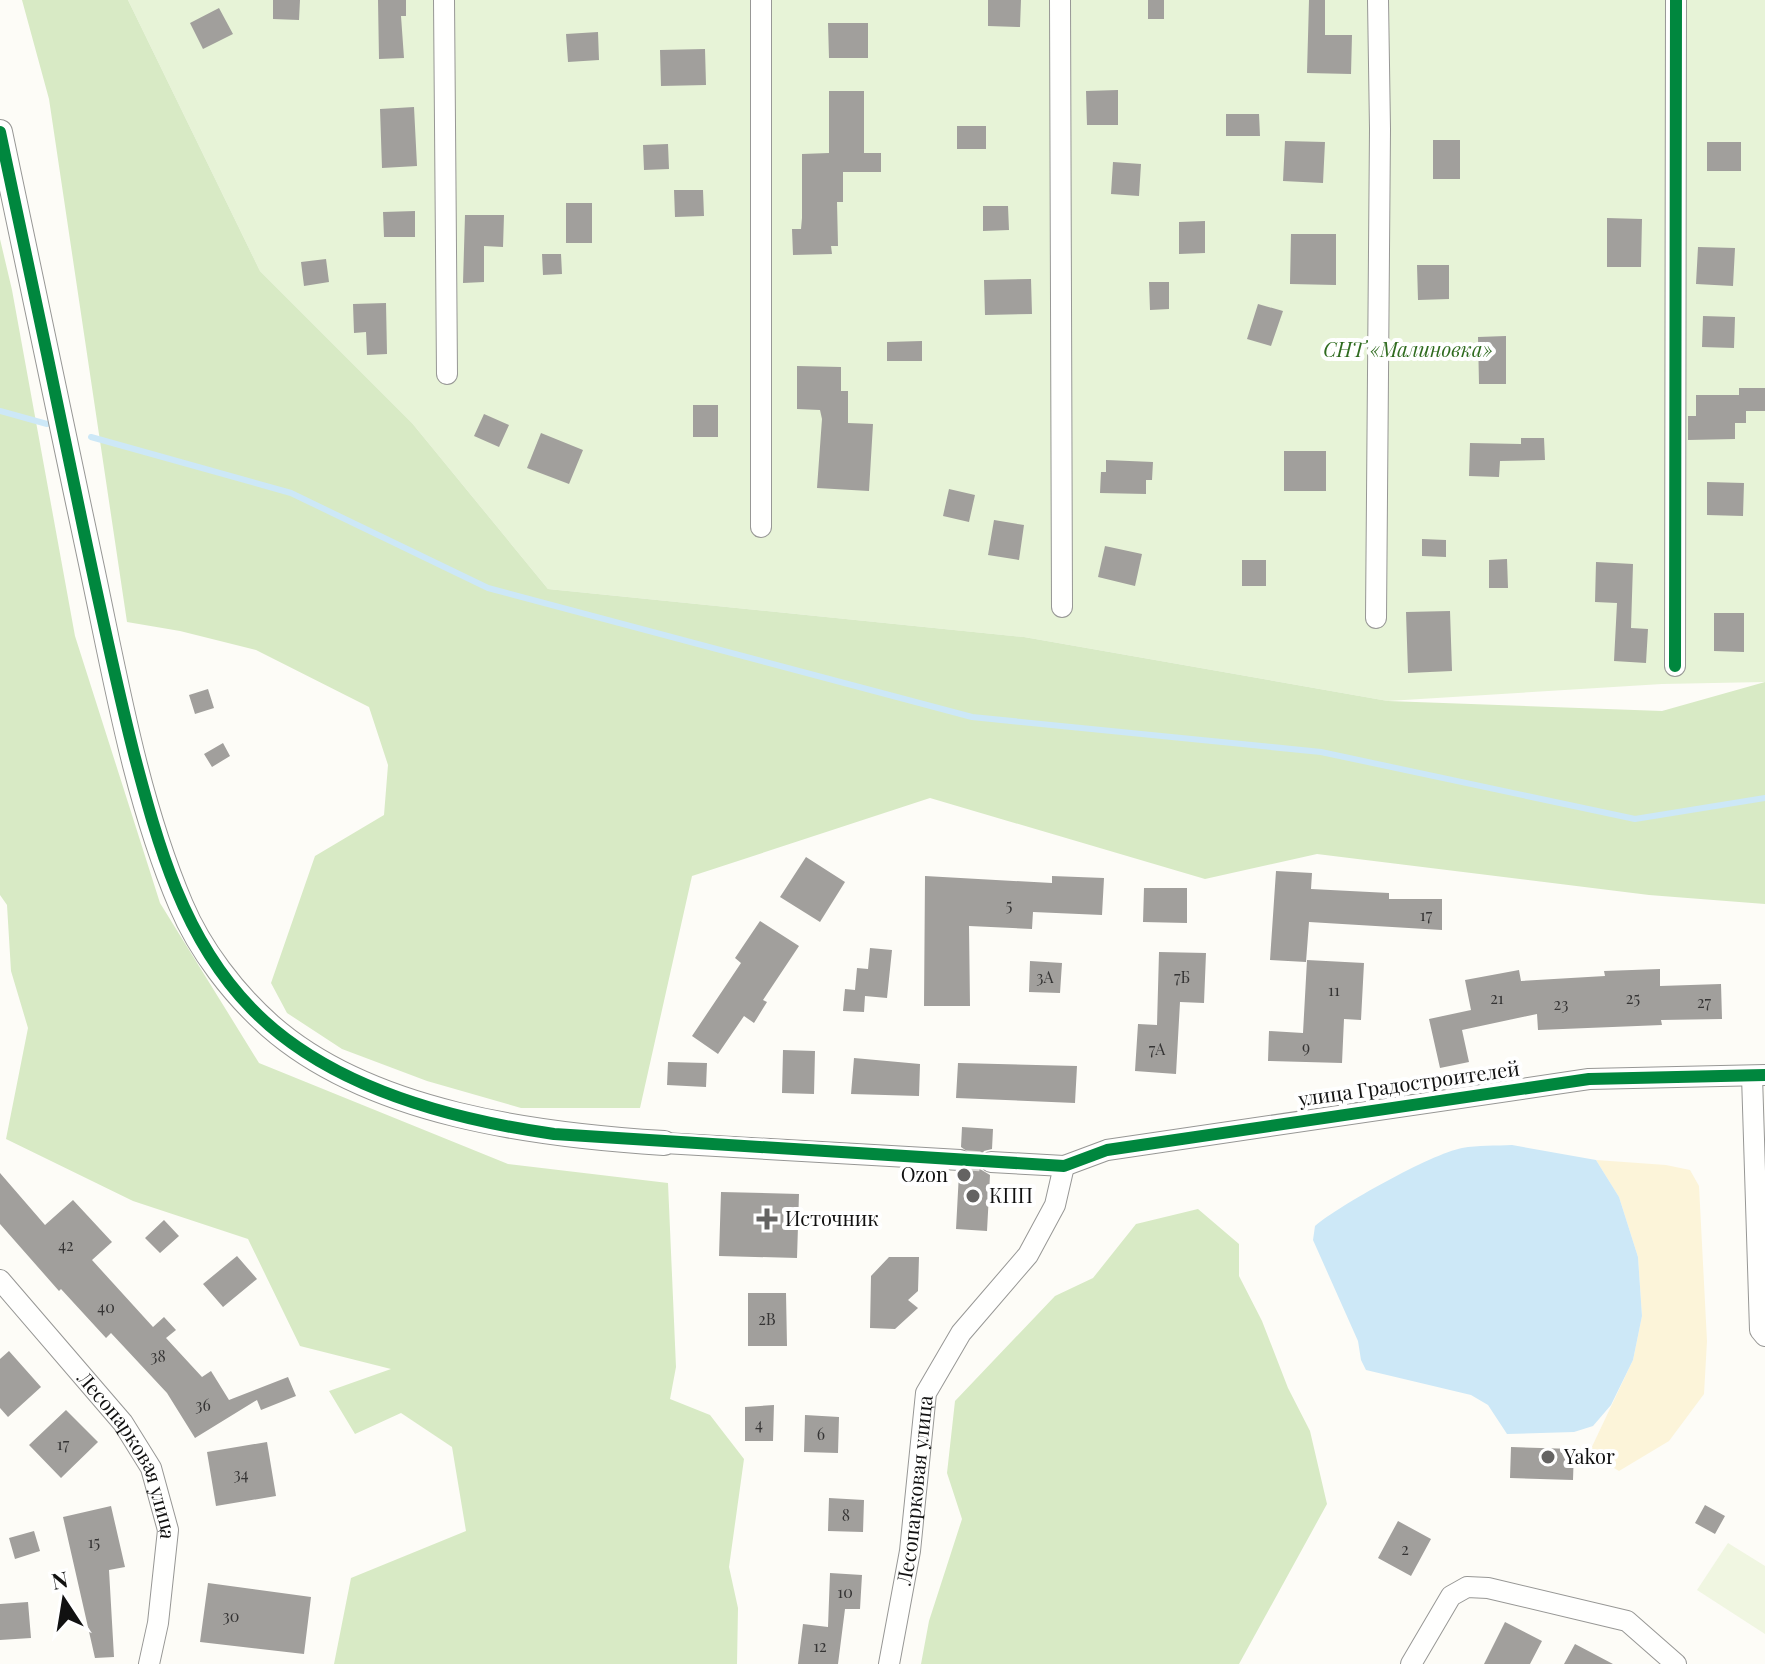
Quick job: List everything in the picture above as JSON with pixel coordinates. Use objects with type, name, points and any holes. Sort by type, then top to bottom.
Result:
[{"type":"street","points":[[444,0],[447,374]]},
{"type":"street","points":[[761,0],[761,527]]},
{"type":"street","points":[[1060,0],[1062,607]]},
{"type":"street","points":[[1376,618],[1380,129],[1378,0]]},
{"type":"street","points":[[1675,666],[1676,0]]},
{"type":"street","points":[[0,132],[114,671],[146,800],[183,909],[232,987],[271,1027],[343,1074],[387,1092],[474,1119],[518,1129],[590,1138],[960,1160]]},
{"type":"street","points":[[1759,1076],[1760,1330],[1765,1336]]},
{"type":"street","name":"улица Градостроителей","points":[[1064,1166],[1107,1150],[1589,1079],[1759,1076]]},
{"type":"street","points":[[991,1162],[1064,1166]]},
{"type":"street","name":"Лесопарковая улица","points":[[889,1664],[910,1551],[926,1393],[961,1333],[1028,1255],[1055,1205],[1064,1166]]},
{"type":"street","name":"Лесопарковая улица","points":[[0,1280],[123,1423],[151,1468],[168,1530],[158,1623],[149,1664]]},
{"type":"street","points":[[1411,1664],[1451,1596],[1467,1587],[1488,1588],[1627,1621],[1676,1664]]},
{"type":"green space","points":[[22,0],[128,0],[260,271],[412,423],[548,589],[1024,637],[1388,701],[1662,711],[1765,682],[1765,904],[1649,895],[1317,854],[1205,879],[930,798],[692,876],[640,1108],[521,1108],[427,1081],[342,1049],[287,1013],[271,983],[315,856],[384,815],[388,765],[369,707],[256,650],[180,631],[127,622],[49,99]]},
{"type":"green space","name":"СНТ «Малиновка»","points":[[128,0],[1765,0],[1765,682],[1662,684],[1388,701],[1024,637],[548,589],[412,423],[260,271]]},
{"type":"green space","points":[[0,239],[75,636],[160,903],[259,1063],[508,1164],[668,1183],[676,1367],[670,1399],[710,1415],[744,1459],[729,1567],[738,1608],[737,1664],[334,1664],[351,1578],[466,1531],[452,1447],[401,1413],[355,1434],[329,1391],[391,1369],[300,1346],[248,1239],[133,1201],[6,1139],[28,1028],[11,971],[7,905],[0,895]]},
{"type":"green space","points":[[1198,1209],[1239,1244],[1239,1276],[1310,1431],[1327,1504],[1239,1664],[921,1664],[929,1621],[962,1519],[947,1473],[955,1401],[1055,1296],[1093,1278],[1136,1224]]},
{"type":"green space","points":[[1728,1543],[1765,1566],[1765,1634],[1697,1590]]},
{"type":"sand","points":[[1596,1160],[1666,1165],[1690,1170],[1699,1186],[1707,1341],[1704,1394],[1669,1441],[1619,1471],[1589,1453],[1633,1360],[1642,1316],[1638,1257],[1619,1197]]},
{"type":"water","points":[[1512,1145],[1596,1160],[1619,1197],[1638,1257],[1642,1316],[1633,1360],[1611,1405],[1593,1426],[1574,1432],[1507,1434],[1488,1405],[1471,1395],[1366,1370],[1358,1341],[1313,1240],[1315,1226],[1327,1217],[1408,1170],[1462,1148]]},
{"type":"building","points":[[273,0],[300,0],[299,20],[273,19]]},
{"type":"building","points":[[378,0],[406,0],[406,16],[401,16],[404,58],[379,59]]},
{"type":"building","points":[[988,0],[1021,0],[1020,27],[988,26]]},
{"type":"building","points":[[1148,0],[1164,0],[1164,19],[1148,19]]},
{"type":"building","points":[[1309,0],[1325,0],[1325,35],[1352,35],[1351,74],[1307,73]]},
{"type":"building","points":[[219,8],[233,34],[203,49],[190,23]]},
{"type":"building","points":[[828,23],[868,23],[868,58],[829,58]]},
{"type":"building","points":[[598,32],[599,60],[568,62],[566,34]]},
{"type":"building","points":[[705,49],[706,85],[661,86],[660,50]]},
{"type":"building","points":[[1118,90],[1118,125],[1087,125],[1086,91]]},
{"type":"building","points":[[829,91],[864,91],[864,153],[881,153],[881,172],[843,172],[843,202],[837,202],[838,246],[831,246],[832,254],[793,255],[792,229],[801,229],[802,218],[802,154],[829,153]]},
{"type":"building","points":[[414,107],[417,166],[382,168],[380,109]]},
{"type":"building","points":[[1226,114],[1259,114],[1260,136],[1226,136]]},
{"type":"building","points":[[957,126],[986,126],[986,149],[957,149]]},
{"type":"building","points":[[1433,140],[1460,140],[1460,179],[1433,179]]},
{"type":"building","points":[[1285,141],[1325,142],[1323,183],[1283,181]]},
{"type":"building","points":[[1707,142],[1741,142],[1741,171],[1707,171]]},
{"type":"building","points":[[668,144],[669,169],[644,170],[643,145]]},
{"type":"building","points":[[1113,162],[1141,164],[1139,196],[1111,194]]},
{"type":"building","points":[[674,190],[703,190],[704,216],[675,217]]},
{"type":"building","points":[[566,203],[592,203],[592,243],[566,243]]},
{"type":"building","points":[[983,206],[1008,206],[1009,230],[983,231]]},
{"type":"building","points":[[415,211],[415,237],[384,237],[383,212]]},
{"type":"building","points":[[465,215],[504,215],[503,247],[484,246],[484,282],[463,283]]},
{"type":"building","points":[[1607,218],[1642,219],[1641,267],[1607,267]]},
{"type":"building","points":[[1205,221],[1205,253],[1179,254],[1179,222]]},
{"type":"building","points":[[1291,234],[1336,234],[1336,285],[1290,284]]},
{"type":"building","points":[[1698,247],[1735,248],[1733,286],[1696,284]]},
{"type":"building","points":[[542,254],[561,254],[562,274],[543,275]]},
{"type":"building","points":[[326,259],[329,282],[304,286],[301,262]]},
{"type":"building","points":[[1417,265],[1449,265],[1449,299],[1418,300]]},
{"type":"building","points":[[1031,279],[1032,314],[985,315],[984,280]]},
{"type":"building","points":[[1149,282],[1169,282],[1169,309],[1150,310]]},
{"type":"building","points":[[386,303],[387,354],[367,355],[366,332],[354,333],[353,304]]},
{"type":"building","points":[[1258,304],[1283,311],[1271,346],[1247,339]]},
{"type":"building","points":[[1703,316],[1735,317],[1734,348],[1702,347]]},
{"type":"building","points":[[1506,336],[1506,384],[1479,384],[1478,337]]},
{"type":"building","points":[[922,341],[922,361],[887,361],[887,342]]},
{"type":"building","points":[[797,366],[841,367],[841,391],[848,391],[848,423],[873,424],[869,491],[817,488],[822,419],[820,410],[797,409]]},
{"type":"building","points":[[1739,388],[1765,388],[1765,411],[1746,411],[1746,423],[1735,423],[1735,439],[1688,440],[1688,416],[1696,416],[1696,395],[1739,395]]},
{"type":"building","points":[[693,405],[718,405],[718,437],[693,437]]},
{"type":"building","points":[[484,414],[509,425],[499,447],[474,436]]},
{"type":"building","points":[[541,433],[583,450],[569,484],[527,468]]},
{"type":"building","points":[[1521,438],[1544,438],[1545,460],[1500,461],[1499,477],[1469,476],[1470,443],[1521,444]]},
{"type":"building","points":[[1284,451],[1326,451],[1326,491],[1284,491]]},
{"type":"building","points":[[1106,460],[1153,462],[1152,480],[1146,480],[1146,494],[1100,493],[1101,472],[1106,472]]},
{"type":"building","points":[[1707,482],[1744,483],[1743,516],[1707,515]]},
{"type":"building","points":[[949,489],[975,495],[969,522],[943,516]]},
{"type":"building","points":[[994,520],[1024,525],[1019,560],[988,555]]},
{"type":"building","points":[[1422,539],[1446,540],[1446,557],[1422,556]]},
{"type":"building","points":[[1105,546],[1142,554],[1135,586],[1098,577]]},
{"type":"building","points":[[1507,559],[1508,588],[1489,588],[1489,560]]},
{"type":"building","points":[[1242,560],[1266,560],[1266,586],[1242,586]]},
{"type":"building","points":[[1596,562],[1633,564],[1631,628],[1648,629],[1646,663],[1614,661],[1617,603],[1595,602]]},
{"type":"building","points":[[1450,611],[1452,671],[1408,673],[1406,612]]},
{"type":"building","points":[[1714,613],[1744,613],[1744,652],[1714,651]]},
{"type":"building","points":[[208,689],[214,708],[195,714],[189,695]]},
{"type":"building","points":[[223,743],[230,756],[212,767],[204,754]]},
{"type":"building","points":[[806,857],[845,882],[820,922],[780,897]]},
{"type":"building","points":[[1276,871],[1312,873],[1311,889],[1389,893],[1389,899],[1442,899],[1442,930],[1309,922],[1306,962],[1270,960]]},
{"type":"building","points":[[925,876],[1052,883],[1052,876],[1104,878],[1102,915],[1033,912],[1032,929],[969,926],[970,1006],[924,1006]]},
{"type":"building","points":[[1144,888],[1187,888],[1187,923],[1143,922]]},
{"type":"building","points":[[760,921],[799,946],[763,1000],[767,1002],[754,1023],[744,1016],[718,1054],[692,1036],[741,963],[735,958]]},
{"type":"building","points":[[870,948],[892,950],[887,998],[865,996],[864,1012],[843,1011],[845,989],[855,990],[857,968],[868,969]]},
{"type":"building","points":[[1159,952],[1206,953],[1204,1003],[1180,1002],[1176,1074],[1135,1071],[1138,1024],[1157,1025]]},
{"type":"building","points":[[1307,960],[1364,963],[1361,1020],[1344,1019],[1342,1063],[1268,1061],[1269,1031],[1303,1033]]},
{"type":"building","points":[[1030,961],[1062,963],[1060,993],[1029,992]]},
{"type":"building","points":[[1660,969],[1660,986],[1721,984],[1722,1019],[1661,1020],[1662,1025],[1538,1030],[1537,1014],[1462,1030],[1469,1062],[1440,1068],[1429,1019],[1471,1010],[1465,980],[1519,970],[1521,981],[1605,976],[1604,971]]},
{"type":"building","points":[[783,1050],[815,1051],[814,1094],[782,1093]]},
{"type":"building","points":[[854,1058],[920,1064],[919,1096],[851,1094]]},
{"type":"building","points":[[668,1062],[707,1063],[706,1087],[667,1085]]},
{"type":"building","points":[[958,1063],[1077,1066],[1075,1103],[956,1098]]},
{"type":"building","name":"КПП","points":[[962,1127],[993,1129],[992,1149],[984,1151],[978,1161],[980,1169],[990,1175],[987,1231],[956,1229],[959,1173],[966,1171],[973,1162],[971,1154],[961,1147]]},
{"type":"building","points":[[0,1173],[45,1225],[73,1200],[112,1242],[92,1260],[153,1327],[164,1317],[176,1330],[166,1338],[202,1377],[211,1371],[229,1400],[288,1377],[296,1396],[261,1410],[257,1400],[195,1438],[167,1393],[111,1333],[106,1338],[61,1289],[59,1291],[0,1224]]},
{"type":"building","points":[[721,1192],[799,1194],[797,1258],[719,1256]]},
{"type":"building","points":[[164,1220],[179,1236],[160,1253],[145,1238]]},
{"type":"building","points":[[237,1256],[257,1279],[223,1307],[203,1284]]},
{"type":"building","points":[[889,1257],[919,1257],[918,1291],[908,1300],[918,1308],[895,1329],[870,1328],[871,1276]]},
{"type":"building","points":[[748,1293],[786,1293],[787,1346],[748,1346]]},
{"type":"building","points":[[9,1351],[41,1387],[8,1417],[0,1408],[0,1359]]},
{"type":"building","points":[[774,1405],[773,1441],[745,1441],[745,1407]]},
{"type":"building","points":[[66,1410],[98,1442],[61,1478],[29,1445]]},
{"type":"building","points":[[805,1415],[839,1417],[838,1453],[804,1452]]},
{"type":"building","points":[[267,1442],[276,1496],[216,1506],[207,1452]]},
{"type":"building","points":[[1511,1447],[1574,1449],[1573,1480],[1510,1478]]},
{"type":"building","points":[[829,1498],[864,1500],[863,1532],[828,1531]]},
{"type":"building","points":[[1705,1505],[1725,1516],[1715,1534],[1695,1523]]},
{"type":"building","points":[[111,1506],[125,1567],[109,1570],[114,1657],[95,1658],[63,1517]]},
{"type":"building","points":[[1398,1521],[1431,1539],[1411,1576],[1378,1558]]},
{"type":"building","points":[[34,1531],[40,1551],[15,1559],[9,1538]]},
{"type":"building","points":[[830,1573],[862,1575],[860,1609],[845,1609],[838,1664],[798,1664],[803,1624],[828,1627]]},
{"type":"building","points":[[208,1583],[311,1597],[304,1654],[200,1642]]},
{"type":"building","points":[[28,1602],[31,1638],[0,1640],[0,1604]]},
{"type":"building","points":[[1505,1622],[1542,1641],[1530,1664],[1484,1664]]},
{"type":"building","points":[[1575,1644],[1613,1664],[1564,1664]]},
{"type":"waterway","points":[[0,411],[47,424]]},
{"type":"waterway","points":[[91,437],[291,493],[488,588],[972,717],[1321,752],[1635,819],[1765,798]]},
{"type":"tunnel","points":[[960,1160],[991,1162]]},
{"type":"cycle path","points":[[1675,666],[1676,0]]},
{"type":"cycle path","points":[[0,132],[127,726],[143,788],[176,889],[207,952],[251,1008],[281,1035],[352,1079],[432,1108],[514,1128],[554,1134],[1064,1166],[1107,1150],[1589,1079],[1765,1075]]},
{"type":"place","name":"Ozon","points":[[964,1175]]},
{"type":"place","name":"КПП","points":[[973,1196]]},
{"type":"place","name":"Источник","points":[[767,1219]]},
{"type":"place","name":"Yakor","points":[[1548,1457]]}]
